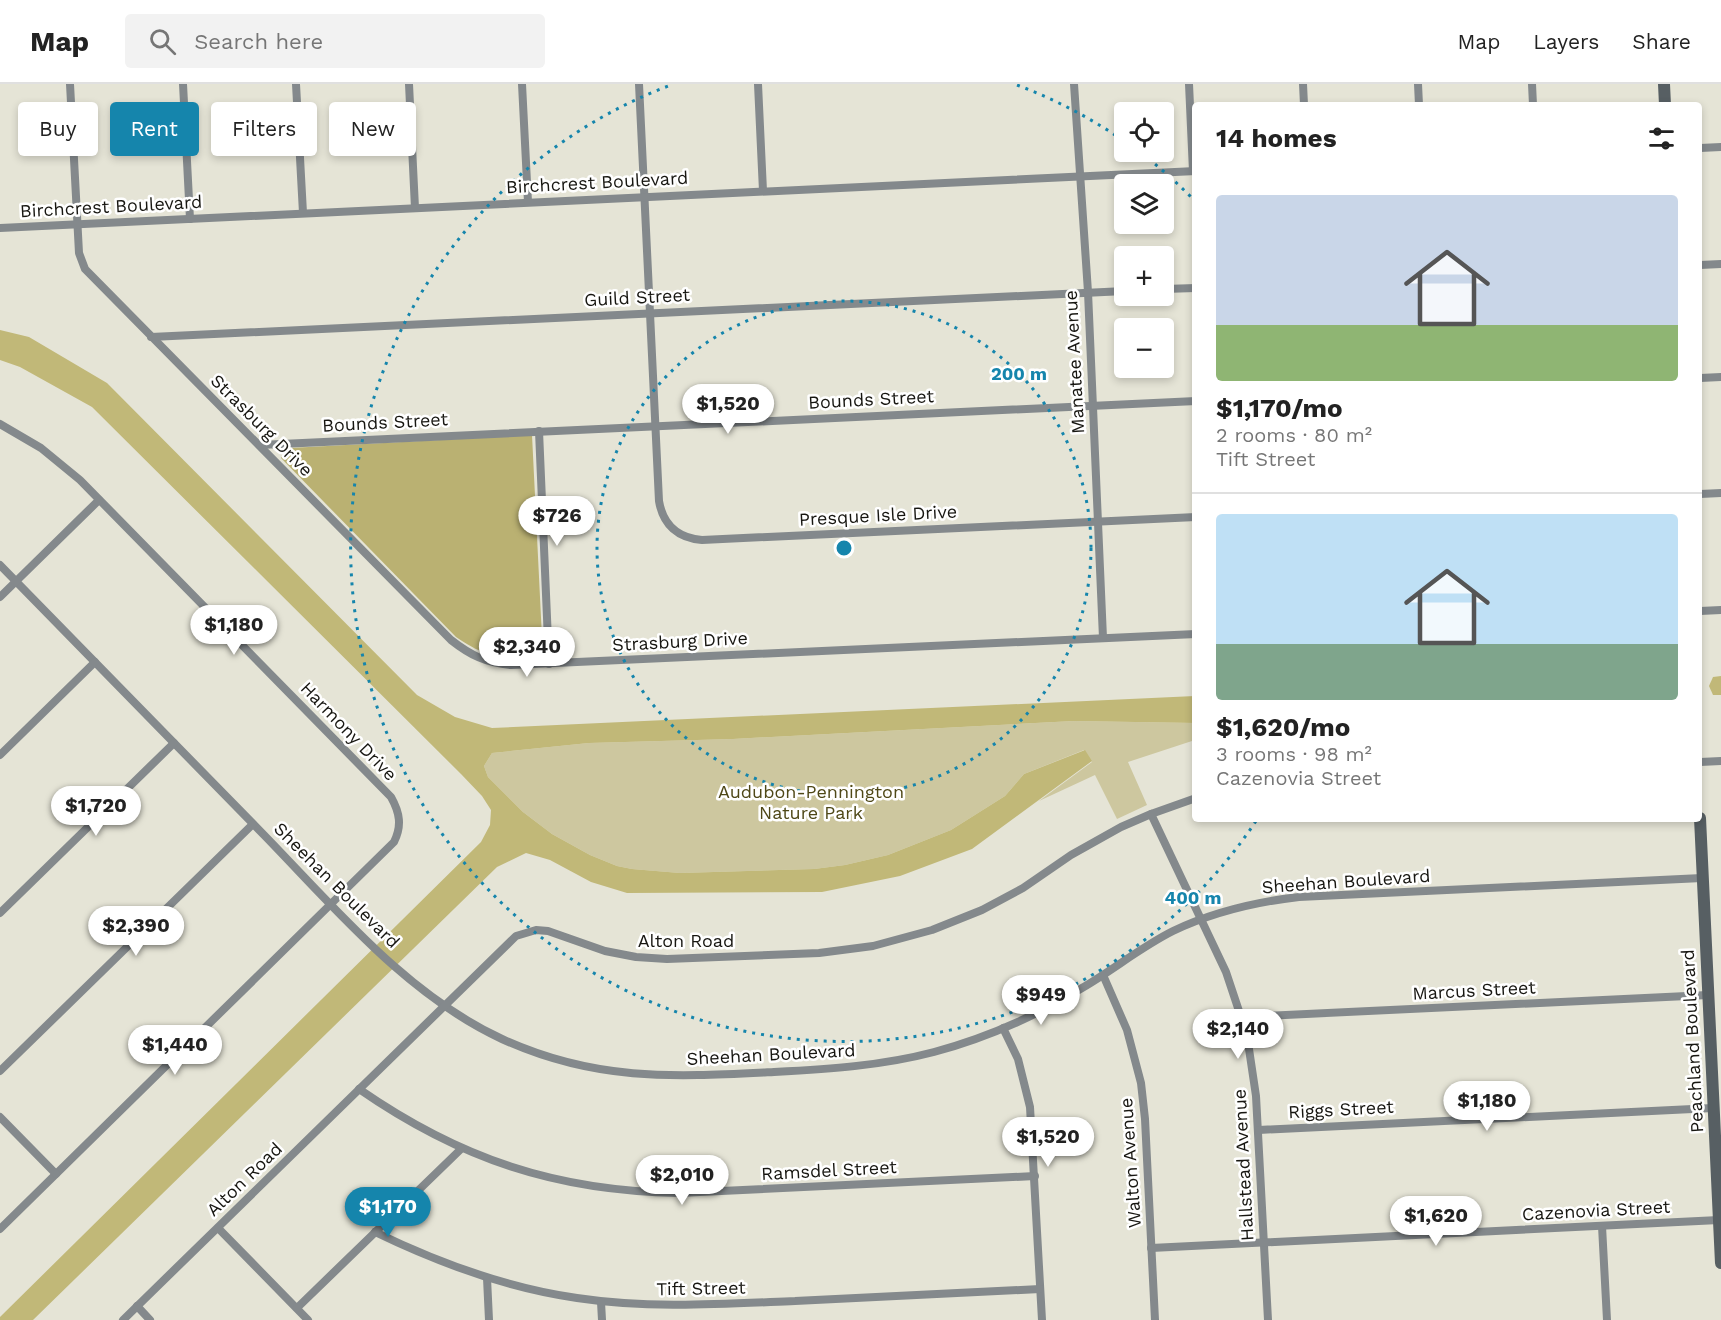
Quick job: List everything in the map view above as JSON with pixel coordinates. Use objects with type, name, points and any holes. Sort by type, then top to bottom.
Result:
[{"type":"street","name":"Strasburg Drive","points":[[70,84],[79,253],[85,269],[450,640],[468,653],[497,664],[549,663],[1192,634]]},
{"type":"street","points":[[183,84],[190,219]]},
{"type":"street","points":[[296,84],[303,213]]},
{"type":"street","points":[[410,84],[415,208]]},
{"type":"street","points":[[522,84],[528,202]]},
{"type":"street","name":"Presque Isle Drive","points":[[639,84],[660,511],[672,529],[691,539],[702,540],[1192,517]]},
{"type":"street","points":[[758,84],[763,191]]},
{"type":"street","name":"Manatee Avenue","points":[[1074,84],[1078,176],[1088,292],[1103,638]]},
{"type":"street","points":[[1189,84],[1192,136]]},
{"type":"street","points":[[1303,84],[1304,102]]},
{"type":"street","points":[[1418,84],[1419,102]]},
{"type":"street","points":[[1532,84],[1533,102]]},
{"type":"street","points":[[1664,84],[1665,102]]},
{"type":"street","points":[[1702,148],[1721,147]]},
{"type":"street","name":"Birchcrest Boulevard","points":[[0,228],[1192,171]]},
{"type":"street","points":[[1702,265],[1721,264]]},
{"type":"street","points":[[1174,289],[1192,288]]},
{"type":"street","name":"Guild Street","points":[[151,337],[1114,291]]},
{"type":"street","points":[[1702,378],[1721,376]]},
{"type":"street","name":"Bounds Street","points":[[260,445],[1192,400]]},
{"type":"street","name":"Harmony Drive","points":[[0,424],[23,436],[56,459],[99,500],[382,788],[398,809],[399,832],[394,842],[332,904]]},
{"type":"street","points":[[539,431],[549,663]]},
{"type":"street","points":[[1702,494],[1721,493]]},
{"type":"street","points":[[0,597],[99,500]]},
{"type":"street","name":"Sheehan Boulevard","points":[[0,566],[396,969],[444,1006],[502,1038],[556,1059],[613,1072],[671,1076],[837,1069],[933,1052],[1003,1028],[1056,1003],[1152,943],[1202,919],[1250,904],[1299,897],[1702,879]]},
{"type":"street","points":[[1702,611],[1721,610]]},
{"type":"street","points":[[0,755],[95,662]]},
{"type":"street","points":[[0,913],[174,743]]},
{"type":"street","points":[[1702,762],[1721,761]]},
{"type":"street","name":"Alton Road","points":[[123,1320],[516,936],[536,930],[548,931],[605,951],[667,960],[819,953],[861,948],[903,939],[954,922],[993,905],[1092,843],[1151,814],[1192,799]]},
{"type":"street","name":"Hallstead Avenue","points":[[1151,814],[1226,972],[1241,1017],[1253,1072],[1259,1130],[1268,1320]]},
{"type":"street","name":"Peachland Boulevard","points":[[1700,822],[1721,1263]]},
{"type":"street","points":[[0,1071],[253,824]]},
{"type":"street","points":[[0,1229],[332,904]]},
{"type":"street","name":"Walton Avenue","points":[[1103,975],[1127,1030],[1141,1083],[1145,1119],[1155,1320]]},
{"type":"street","name":"Marcus Street","points":[[1241,1017],[1708,995]]},
{"type":"street","points":[[1003,1028],[1018,1059],[1028,1095],[1032,1123],[1042,1320]]},
{"type":"street","name":"Ramsdel Street","points":[[359,1089],[406,1120],[461,1149],[505,1166],[595,1187],[651,1192],[702,1192],[1035,1176]]},
{"type":"street","name":"Riggs Street","points":[[1259,1130],[1713,1108]]},
{"type":"street","points":[[0,1117],[56,1174]]},
{"type":"street","points":[[297,1308],[461,1149]]},
{"type":"street","name":"Cazenovia Street","points":[[1151,1248],[1719,1221]]},
{"type":"street","points":[[1602,1226],[1607,1320]]},
{"type":"street","points":[[218,1227],[308,1320]]},
{"type":"street","name":"Tift Street","points":[[375,1232],[426,1256],[487,1278],[541,1292],[601,1302],[691,1306],[1040,1289]]},
{"type":"street","points":[[487,1278],[489,1320]]},
{"type":"street","points":[[601,1302],[602,1320]]},
{"type":"street","points":[[137,1306],[150,1320]]},
{"type":"green space","name":"Audubon-Pennington Nature Park","points":[[1074,721],[1192,723],[1192,741],[1128,762],[1147,805],[1117,819],[1095,775],[1039,801],[1092,762],[1084,750],[1024,774],[1005,796],[951,830],[888,855],[845,865],[814,869],[680,873],[617,866],[590,855],[552,834],[523,812],[488,777],[484,766],[492,753],[589,743],[733,739]]},
{"type":"shaded area","points":[[0,330],[29,337],[107,383],[417,695],[455,717],[492,728],[1192,696],[1192,723],[1074,721],[733,739],[589,743],[492,753],[484,766],[488,777],[523,812],[552,834],[590,855],[617,866],[680,873],[814,869],[845,865],[888,855],[951,830],[1005,796],[1024,774],[1085,750],[1092,761],[972,849],[900,876],[822,892],[627,893],[591,882],[550,860],[526,853],[497,867],[33,1320],[0,1320],[0,1317],[481,842],[490,825],[491,810],[482,796],[461,774],[92,407],[20,367],[0,360]]},
{"type":"shaded area","points":[[532,435],[543,658],[507,658],[488,654],[456,637],[281,458],[283,451],[290,448]]},
{"type":"shaded area","points":[[1721,676],[1721,695],[1713,695],[1709,686],[1713,677]]}]
